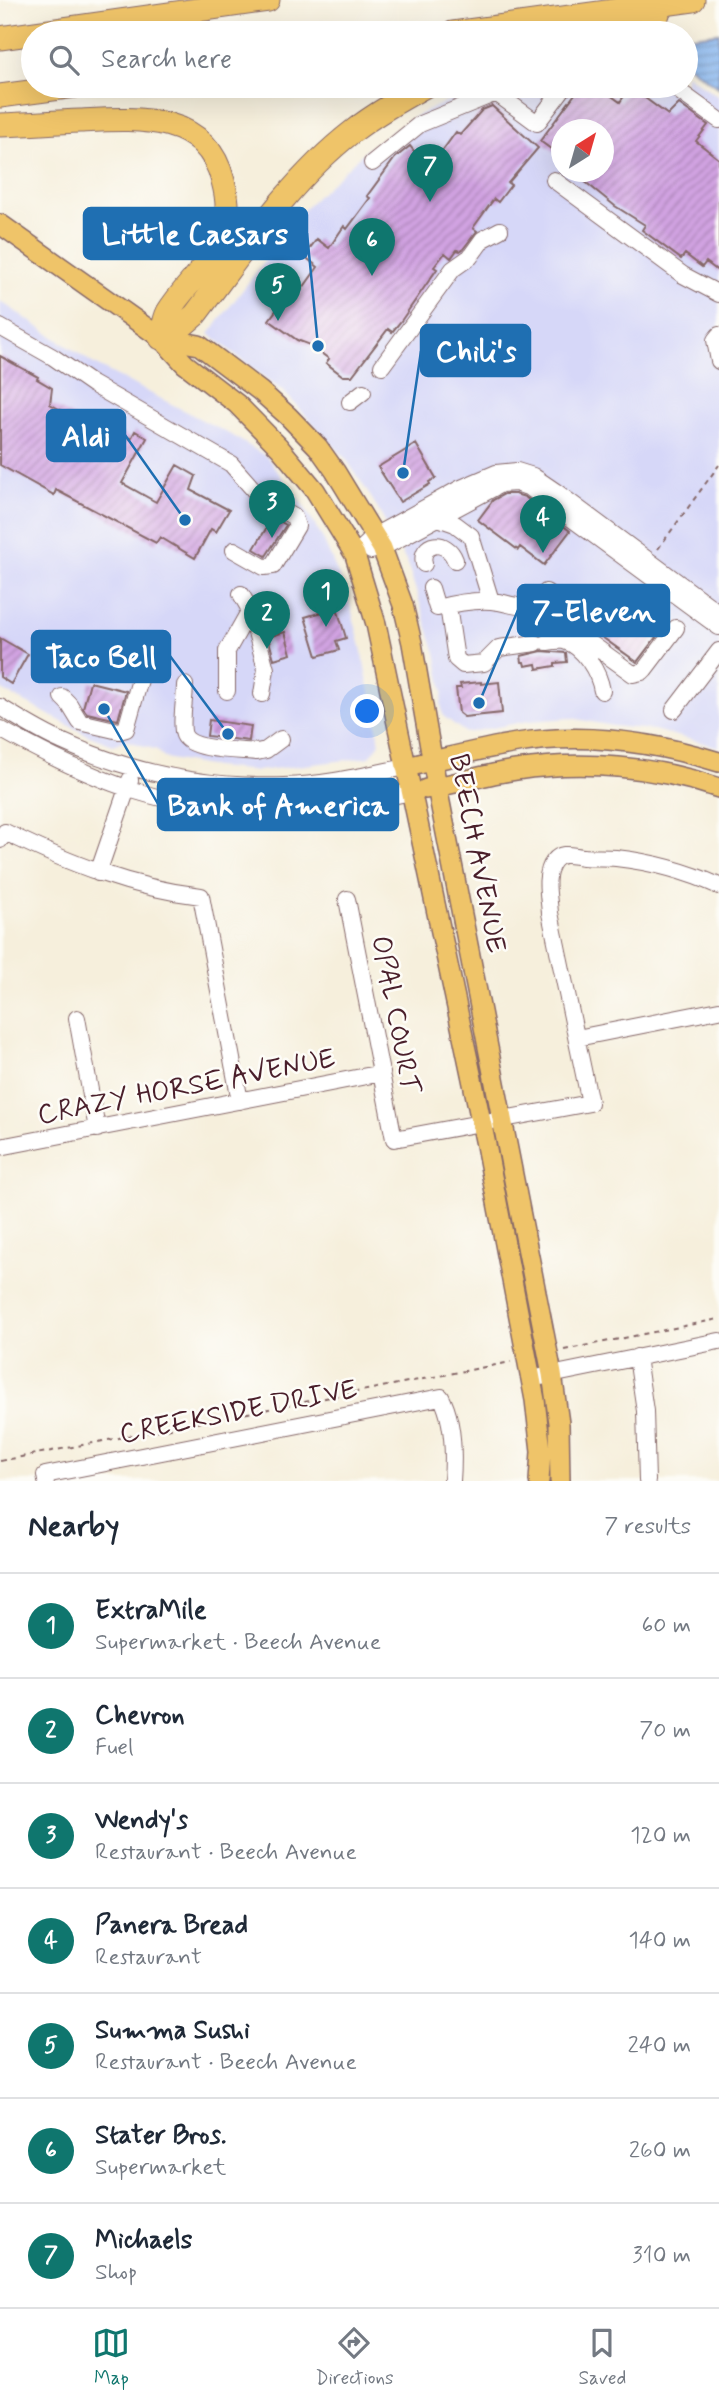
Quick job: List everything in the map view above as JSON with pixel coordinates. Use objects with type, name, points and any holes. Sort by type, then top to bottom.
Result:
[{"type":"highway","points":[[120,21],[268,0]]},
{"type":"highway","points":[[541,21],[694,0]]},
{"type":"highway","points":[[639,21],[694,0]]},
{"type":"highway","points":[[0,38],[21,35]]},
{"type":"highway","points":[[0,96],[21,93]]},
{"type":"highway","points":[[162,338],[195,315],[283,200],[316,164],[352,132],[405,98]]},
{"type":"highway","points":[[0,125],[151,119],[179,127],[198,140],[215,158],[227,202],[221,239],[167,314],[162,338]]},
{"type":"main road","name":"BEECH AVENUE","points":[[0,224],[162,338],[185,364],[237,404],[279,447],[315,490],[355,555],[376,624],[481,1124],[531,1379],[541,1451],[539,1481]]},
{"type":"main road","name":"BEECH AVENUE","points":[[162,338],[199,345],[260,391],[318,447],[379,541],[403,605],[552,1374],[559,1423],[560,1481]]},
{"type":"main road","points":[[406,767],[519,743],[571,739],[640,743],[719,762]]},
{"type":"main road","points":[[411,792],[514,770],[597,765],[671,775],[719,788]]},
{"type":"street","points":[[372,163],[420,124],[484,98]]},
{"type":"street","points":[[503,98],[537,123],[556,98]]},
{"type":"street","points":[[689,98],[719,120]]},
{"type":"street","points":[[557,182],[683,275],[719,294]]},
{"type":"street","points":[[382,366],[453,269],[470,257],[483,239],[500,230]]},
{"type":"street","points":[[0,327],[231,464],[261,498],[294,517],[297,526],[273,566],[264,567],[234,550]]},
{"type":"street","points":[[719,335],[715,340],[719,360]]},
{"type":"street","points":[[355,555],[461,488],[496,473],[517,471],[544,483],[719,613]]},
{"type":"street","points":[[379,541],[438,518],[501,484],[516,483],[530,488],[719,627]]},
{"type":"street","points":[[438,518],[456,524],[471,536],[491,601]]},
{"type":"street","points":[[424,564],[422,557],[425,552],[436,545],[447,546],[456,560]]},
{"type":"street","points":[[431,588],[442,607],[456,659],[463,665],[484,663],[499,648],[569,642],[583,654],[600,678],[602,691]]},
{"type":"street","points":[[241,593],[250,610],[267,669],[262,694]]},
{"type":"street","points":[[442,607],[491,601],[526,608],[535,604],[546,593],[572,611],[570,625],[575,632],[634,674],[642,673],[676,628]]},
{"type":"street","points":[[227,691],[226,651],[250,610]]},
{"type":"street","points":[[674,710],[719,651]]},
{"type":"street","points":[[62,697],[80,722],[119,731],[126,729],[141,676]]},
{"type":"street","points":[[185,685],[183,733],[189,742],[201,746],[257,752],[266,750],[281,739]]},
{"type":"street","points":[[0,707],[60,741],[134,768],[210,783],[286,786],[334,781],[406,767]]},
{"type":"street","points":[[0,729],[50,757],[127,789],[179,804],[227,810],[285,811],[329,807],[411,792]]},
{"type":"street","points":[[98,873],[134,768]]},
{"type":"street","points":[[2,836],[98,873],[168,892],[201,896],[240,1101]]},
{"type":"street","points":[[481,1124],[590,1103],[550,913],[547,882],[549,868],[556,858],[568,853],[583,857],[652,863],[698,876],[719,886]]},
{"type":"street","name":"OPAL COURT","points":[[347,900],[394,1139],[481,1124]]},
{"type":"street","points":[[576,1038],[719,1010]]},
{"type":"street","points":[[77,1018],[97,1129]]},
{"type":"street","name":"CRAZY HORSE AVENUE","points":[[0,1147],[382,1073]]},
{"type":"street","points":[[531,1379],[719,1341]]},
{"type":"street","points":[[637,1357],[645,1411],[647,1481]]},
{"type":"street","name":"CREEKSIDE DRIVE","points":[[46,1478],[441,1396],[448,1413],[452,1481]]},
{"type":"path","points":[[653,556],[719,466]]},
{"type":"path","points":[[564,1350],[719,1319]]},
{"type":"path","points":[[0,1461],[514,1361]]},
{"type":"shaded area","points":[[698,82],[719,97],[719,747],[654,730],[571,718],[528,721],[466,733],[443,716],[443,692],[436,653],[407,563],[374,502],[346,459],[285,393],[209,334],[306,207],[366,150],[412,118],[453,98],[698,98]]},
{"type":"shaded area","points":[[0,301],[94,364],[233,436],[267,457],[305,508],[323,539],[348,597],[380,743],[370,757],[257,771],[164,758],[157,750],[125,740],[113,745],[87,735],[0,689]]},
{"type":"water","points":[[719,33],[719,88],[698,73],[698,36]]},
{"type":"building","points":[[572,98],[614,98],[620,102],[623,98],[645,98],[668,115],[679,104],[708,125],[696,141],[719,159],[719,272],[706,262],[702,267],[685,254],[681,259],[642,230],[645,225],[615,206],[585,182],[614,182],[614,119],[556,119]]},
{"type":"building","points":[[492,106],[538,148],[508,183],[511,185],[498,202],[494,199],[473,228],[477,231],[463,249],[457,250],[451,258],[445,253],[401,321],[392,332],[388,329],[352,376],[343,376],[326,363],[329,359],[269,320],[291,290],[298,295],[318,267],[304,256],[317,239],[329,248],[344,226],[347,229],[370,198],[367,196],[395,158],[410,146],[432,165],[456,132],[460,135],[482,110]]},
{"type":"building","points":[[551,126],[551,149],[540,141]]},
{"type":"building","points":[[0,356],[52,388],[50,404],[86,424],[90,417],[131,439],[135,431],[147,438],[122,483],[156,502],[177,465],[196,476],[191,490],[229,510],[216,532],[211,529],[195,558],[160,537],[156,543],[56,490],[54,495],[0,465]]},
{"type":"building","points":[[416,444],[436,478],[400,502],[378,467]]},
{"type":"building","points":[[504,494],[525,497],[570,531],[544,565],[520,547],[518,550],[478,520],[493,500]]},
{"type":"building","points":[[273,517],[286,525],[266,556],[254,549]]},
{"type":"building","points":[[597,594],[609,603],[611,599],[624,608],[648,626],[646,629],[656,637],[637,662],[581,622],[582,614]]},
{"type":"building","points":[[337,608],[346,638],[336,641],[339,650],[317,656],[305,617]]},
{"type":"building","points":[[285,632],[291,654],[274,659],[268,637]]},
{"type":"building","points":[[0,638],[28,654],[11,684],[0,677]]},
{"type":"building","points":[[542,651],[566,653],[567,662],[537,669],[536,664],[525,666],[522,662],[521,656]]},
{"type":"building","points":[[90,682],[126,691],[118,720],[87,713],[83,708]]},
{"type":"building","points":[[499,682],[502,713],[464,717],[459,713],[456,688],[461,688],[460,684]]},
{"type":"building","points":[[209,720],[251,726],[249,741],[207,736]]},
{"type":"place","name":"Michaels","points":[[430,202]]},
{"type":"place","name":"Stater Bros.","points":[[372,276]]},
{"type":"place","name":"Summa Sushi","points":[[278,321]]},
{"type":"place","name":"Little Caesars","points":[[318,346]]},
{"type":"place","name":"Chili's","points":[[403,473]]},
{"type":"place","name":"Aldi","points":[[185,520]]},
{"type":"place","name":"Wendy's","points":[[272,538]]},
{"type":"place","name":"Panera Bread","points":[[543,553]]},
{"type":"place","name":"ExtraMile","points":[[326,627]]},
{"type":"place","name":"Chevron","points":[[267,649]]},
{"type":"place","name":"7-Eleven","points":[[479,703]]},
{"type":"place","name":"Bank of America","points":[[104,709]]},
{"type":"place","name":"Taco Bell","points":[[228,734]]}]
